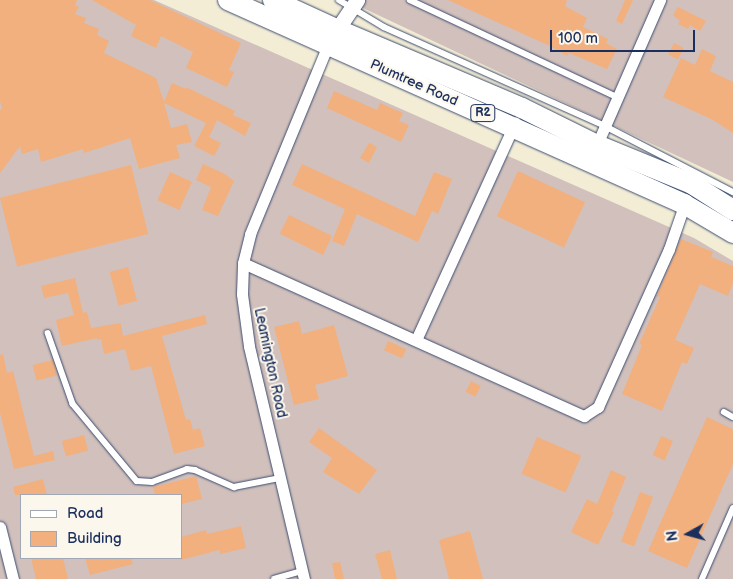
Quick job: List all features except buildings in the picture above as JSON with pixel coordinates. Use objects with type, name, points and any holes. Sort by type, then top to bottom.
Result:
[{"type":"highway","name":"Plumtree Road","points":[[228,0],[522,108],[593,153],[733,233]]},
{"type":"highway","name":"Plumtree Road","points":[[273,0],[332,37],[514,126],[692,184],[733,210]]},
{"type":"street","points":[[593,153],[619,98],[660,0]]},
{"type":"street","points":[[332,37],[349,3]]},
{"type":"street","name":"Leamington Road","points":[[303,575],[249,346],[242,294],[243,263],[250,234],[332,37]]},
{"type":"street","points":[[416,340],[522,108]]},
{"type":"street","points":[[243,263],[578,415],[589,414],[598,407],[670,249],[692,184]]},
{"type":"street","points":[[0,527],[13,579]]},
{"type":"lane","points":[[410,0],[619,98]]},
{"type":"lane","points":[[349,3],[384,27],[605,126],[733,192]]},
{"type":"lane","points":[[48,333],[73,404],[138,481],[152,482],[187,469],[195,470],[234,487],[280,478]]},
{"type":"lane","points":[[724,412],[733,417]]},
{"type":"lane","points":[[702,579],[730,524],[733,508]]},
{"type":"lane","points":[[274,579],[303,575]]},
{"type":"shaded area","points":[[0,0],[154,0],[694,238],[733,261],[733,579],[0,579]]},
{"type":"shaded area","points":[[346,0],[733,0],[733,182]]}]
